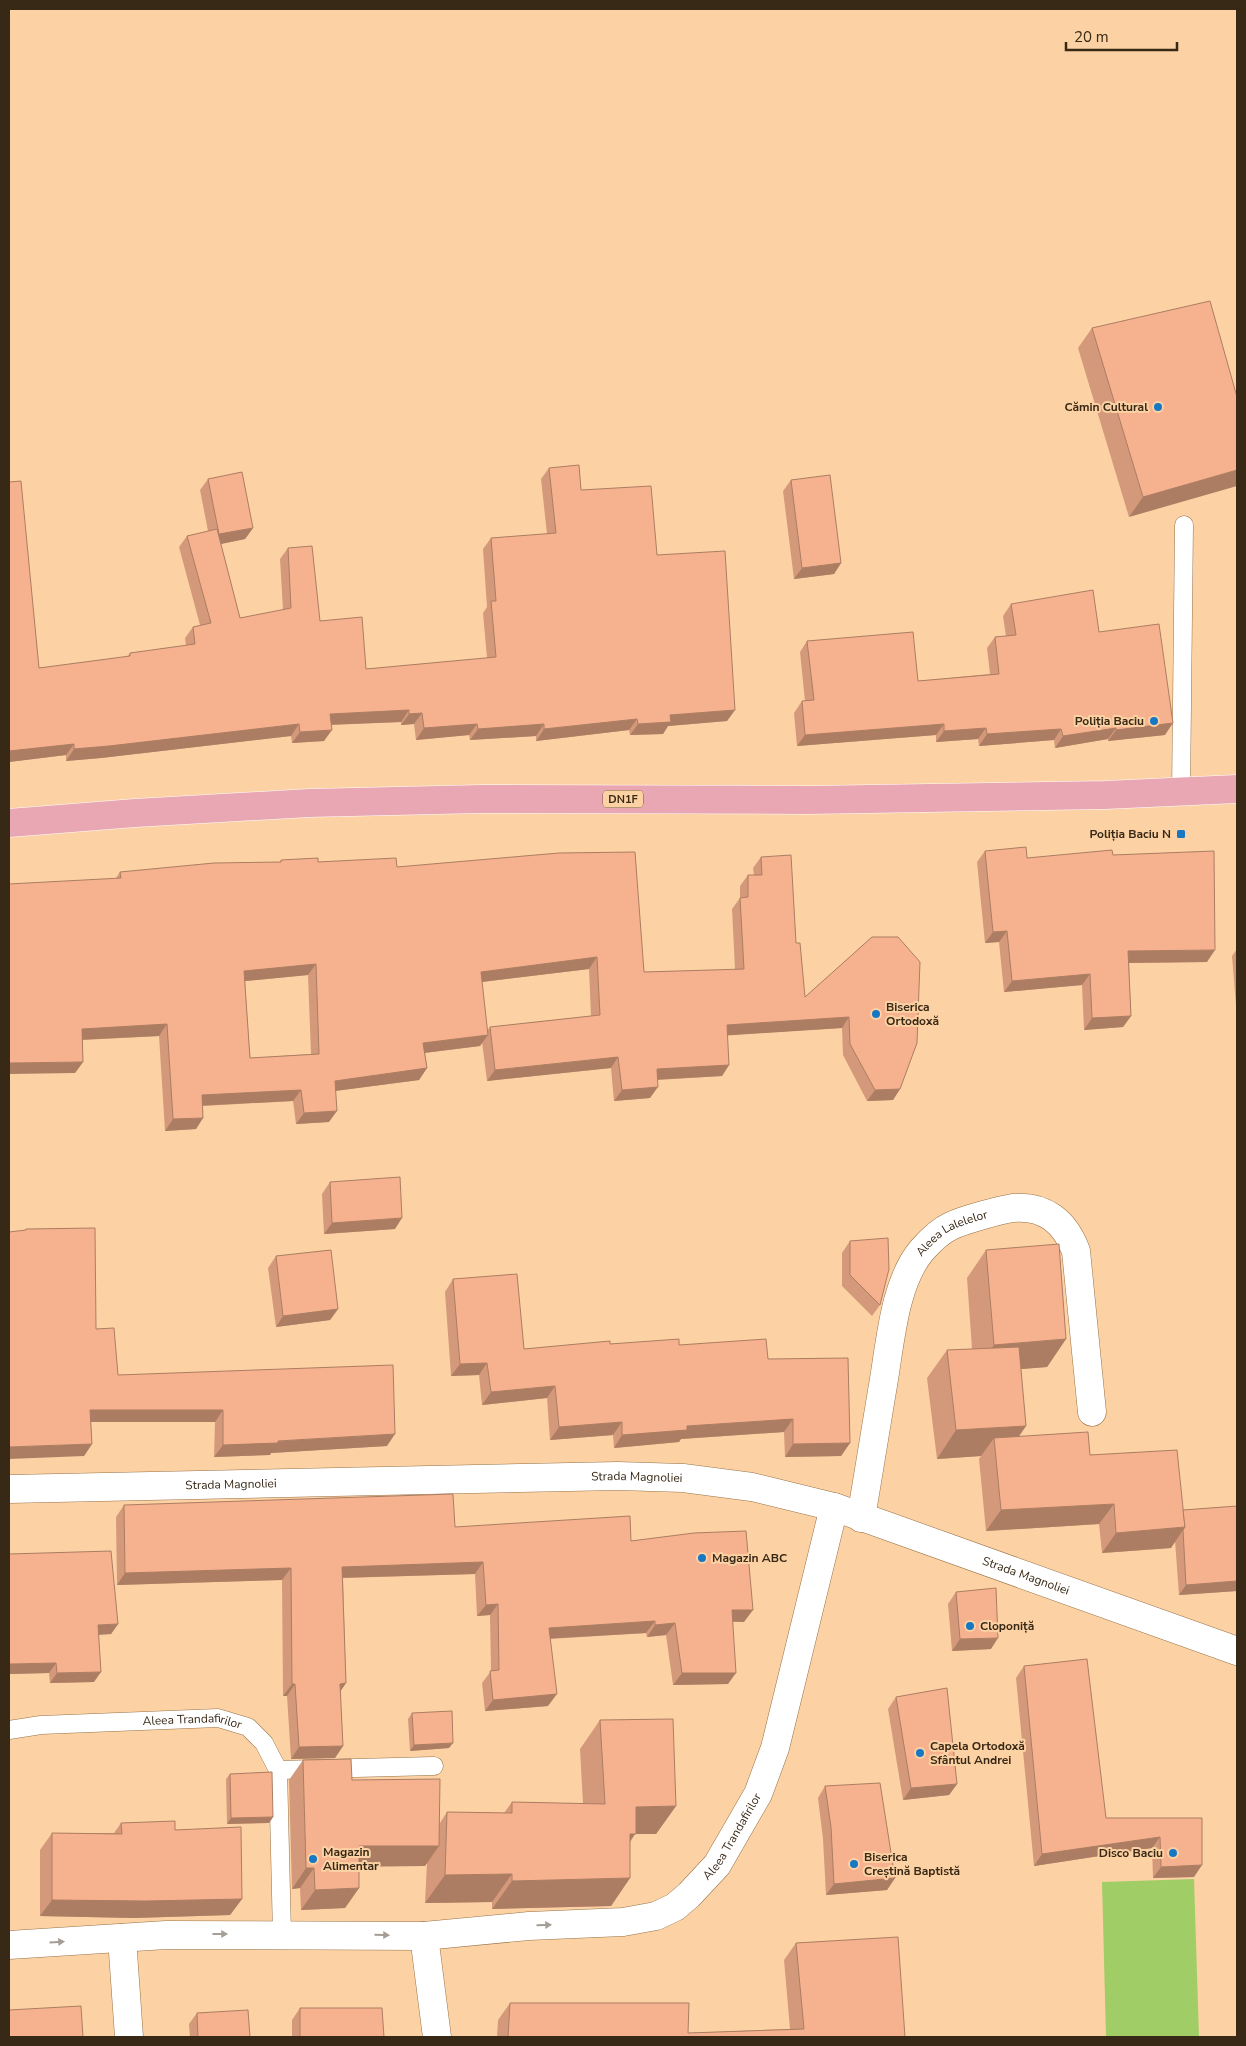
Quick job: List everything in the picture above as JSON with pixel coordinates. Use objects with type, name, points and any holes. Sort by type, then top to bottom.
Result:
[{"type":"main road","name":"DN1F","points":[[9,823],[136,813],[308,803],[481,799],[810,800],[1180,793],[1237,789]]},
{"type":"street","name":"Aleea Lalelelor","points":[[861,1518],[897,1308],[907,1274],[921,1251],[935,1237],[951,1226],[1008,1209],[1023,1207],[1038,1210],[1061,1224],[1070,1236],[1076,1251],[1092,1412]]},
{"type":"street","name":"Strada Magnoliei","points":[[9,1489],[618,1476],[683,1478],[752,1487],[834,1508],[1237,1651]]},
{"type":"street","name":"Aleea Trandafirilor","points":[[9,1945],[166,1935],[424,1936],[529,1926],[623,1922],[656,1916],[675,1907],[690,1895],[717,1865],[758,1794],[776,1748],[834,1508]]},
{"type":"street","points":[[424,1936],[436,2037]]},
{"type":"street","points":[[122,1938],[129,2037]]},
{"type":"lane","points":[[1180,793],[1184,525]]},
{"type":"lane","name":"Aleea Trandafirilor","points":[[9,1730],[41,1725],[218,1718],[248,1727],[264,1743],[278,1770],[282,1934]]},
{"type":"lane","points":[[278,1770],[434,1766]]},
{"type":"green space","points":[[1194,1879],[1199,2037],[1106,2037],[1102,1882]]},
{"type":"building","name":"Cămin Cultural","points":[[1210,301],[1237,397],[1237,470],[1143,497],[1092,328]]},
{"type":"building","points":[[579,465],[581,490],[651,486],[657,555],[725,551],[735,710],[670,715],[671,722],[638,724],[637,719],[544,729],[544,724],[478,729],[477,724],[424,728],[422,713],[409,714],[409,710],[330,714],[332,730],[300,732],[299,724],[109,746],[74,749],[74,744],[9,751],[9,482],[21,481],[39,668],[130,656],[130,653],[195,644],[193,627],[211,623],[187,536],[217,529],[240,618],[291,608],[288,548],[312,546],[320,621],[362,617],[366,669],[496,657],[491,601],[496,601],[491,538],[556,533],[549,468]]},
{"type":"building","points":[[242,472],[253,528],[219,534],[208,479]]},
{"type":"building","points":[[830,475],[841,563],[802,568],[791,480]]},
{"type":"building","points":[[1093,590],[1099,632],[1159,624],[1173,723],[1116,730],[1116,728],[1063,736],[1061,729],[987,734],[986,728],[944,731],[944,724],[805,735],[802,701],[814,700],[807,641],[913,632],[918,681],[999,674],[995,637],[1016,635],[1011,604]]},
{"type":"building","points":[[1026,847],[1027,858],[1112,850],[1113,855],[1214,851],[1215,950],[1128,951],[1131,1016],[1092,1018],[1090,974],[1012,981],[1007,931],[993,932],[985,851]]},
{"type":"building","points":[[635,852],[644,972],[744,969],[740,898],[748,897],[748,875],[762,875],[761,857],[791,855],[796,943],[800,943],[805,997],[872,937],[898,937],[920,962],[917,1043],[900,1089],[875,1090],[850,1044],[849,1017],[727,1025],[729,1065],[657,1069],[658,1087],[622,1090],[618,1057],[495,1070],[490,1027],[600,1015],[597,957],[481,972],[488,1035],[423,1043],[427,1068],[335,1081],[337,1111],[304,1113],[301,1090],[202,1095],[203,1118],[173,1119],[167,1024],[82,1029],[83,1062],[9,1063],[9,884],[121,878],[120,872],[214,863],[281,862],[281,860],[318,858],[318,862],[396,858],[397,867],[559,853]],"holes":[[[316,964],[319,1054],[250,1058],[244,971]]]},
{"type":"building","points":[[400,1177],[402,1218],[332,1223],[330,1182]]},
{"type":"building","points":[[95,1228],[96,1329],[114,1328],[118,1375],[393,1365],[395,1434],[278,1441],[278,1443],[223,1445],[223,1410],[90,1410],[92,1444],[9,1447],[9,1232],[26,1229]]},
{"type":"building","points":[[888,1238],[889,1269],[880,1305],[850,1275],[850,1241]]},
{"type":"building","points":[[1059,1244],[1066,1339],[994,1345],[986,1250]]},
{"type":"building","points":[[331,1250],[338,1309],[283,1316],[276,1256]]},
{"type":"building","points":[[517,1274],[524,1349],[610,1341],[610,1344],[679,1339],[679,1345],[766,1339],[768,1359],[848,1358],[850,1443],[793,1444],[793,1419],[687,1426],[687,1430],[622,1435],[622,1422],[559,1427],[555,1386],[491,1392],[487,1363],[460,1364],[453,1279]]},
{"type":"building","points":[[1019,1347],[1026,1426],[956,1430],[947,1350]]},
{"type":"building","points":[[1088,1432],[1090,1455],[1177,1450],[1185,1527],[1116,1533],[1114,1504],[1001,1510],[994,1438]]},
{"type":"building","points":[[453,1494],[455,1527],[630,1516],[631,1541],[694,1533],[746,1531],[753,1610],[732,1610],[736,1673],[682,1673],[675,1623],[655,1625],[655,1621],[549,1628],[557,1694],[493,1700],[490,1671],[499,1670],[498,1604],[486,1605],[483,1562],[342,1567],[346,1683],[340,1684],[343,1746],[299,1747],[295,1684],[292,1684],[291,1568],[125,1573],[124,1505]]},
{"type":"building","points":[[1237,1506],[1237,1581],[1186,1585],[1183,1510]]},
{"type":"building","points":[[111,1551],[118,1624],[98,1625],[101,1672],[57,1673],[56,1663],[9,1664],[9,1554]]},
{"type":"building","points":[[996,1588],[998,1638],[960,1639],[956,1592]]},
{"type":"building","points":[[1087,1659],[1106,1818],[1202,1818],[1202,1865],[1161,1867],[1160,1837],[1042,1854],[1024,1666]]},
{"type":"building","name":"Capela Ortodoxă Sfântul Andrei","points":[[947,1688],[957,1784],[911,1788],[896,1697]]},
{"type":"building","points":[[452,1711],[453,1743],[414,1745],[412,1713]]},
{"type":"building","points":[[673,1719],[676,1806],[636,1807],[636,1834],[630,1834],[630,1878],[512,1881],[512,1874],[445,1875],[447,1812],[512,1813],[512,1802],[605,1804],[600,1720]]},
{"type":"building","points":[[351,1759],[352,1780],[440,1779],[439,1846],[359,1846],[359,1888],[315,1890],[314,1868],[306,1868],[303,1760]]},
{"type":"building","points":[[272,1772],[273,1817],[231,1818],[230,1774]]},
{"type":"building","name":"Biserica Creștină Baptistă","points":[[880,1783],[895,1878],[834,1884],[831,1827],[825,1786]]},
{"type":"building","points":[[175,1821],[175,1830],[241,1827],[242,1899],[52,1900],[52,1833],[122,1834],[121,1823]]},
{"type":"building","points":[[898,1937],[905,2037],[508,2037],[510,2003],[689,2003],[688,2033],[804,2029],[796,1943]]},
{"type":"building","points":[[81,2006],[83,2037],[9,2037],[9,2010]]},
{"type":"building","points":[[300,2008],[382,2008],[384,2037],[300,2037]]},
{"type":"building","points":[[248,2010],[250,2037],[198,2037],[197,2013]]},
{"type":"place","name":"Cămin Cultural","points":[[1158,407]]},
{"type":"place","name":"Poliția Baciu","points":[[1154,721]]},
{"type":"place","name":"Poliția Baciu N","points":[[1181,834]]},
{"type":"place","name":"Biserica Ortodoxă","points":[[876,1014]]},
{"type":"place","name":"Magazin ABC","points":[[702,1558]]},
{"type":"place","name":"Cloponiță","points":[[970,1626]]},
{"type":"place","name":"Capela Ortodoxă Sfântul Andrei","points":[[920,1753]]},
{"type":"place","name":"Disco Baciu","points":[[1173,1853]]},
{"type":"place","name":"Magazin Alimentar","points":[[313,1859]]},
{"type":"place","name":"Biserica Creștină Baptistă","points":[[854,1864]]}]
